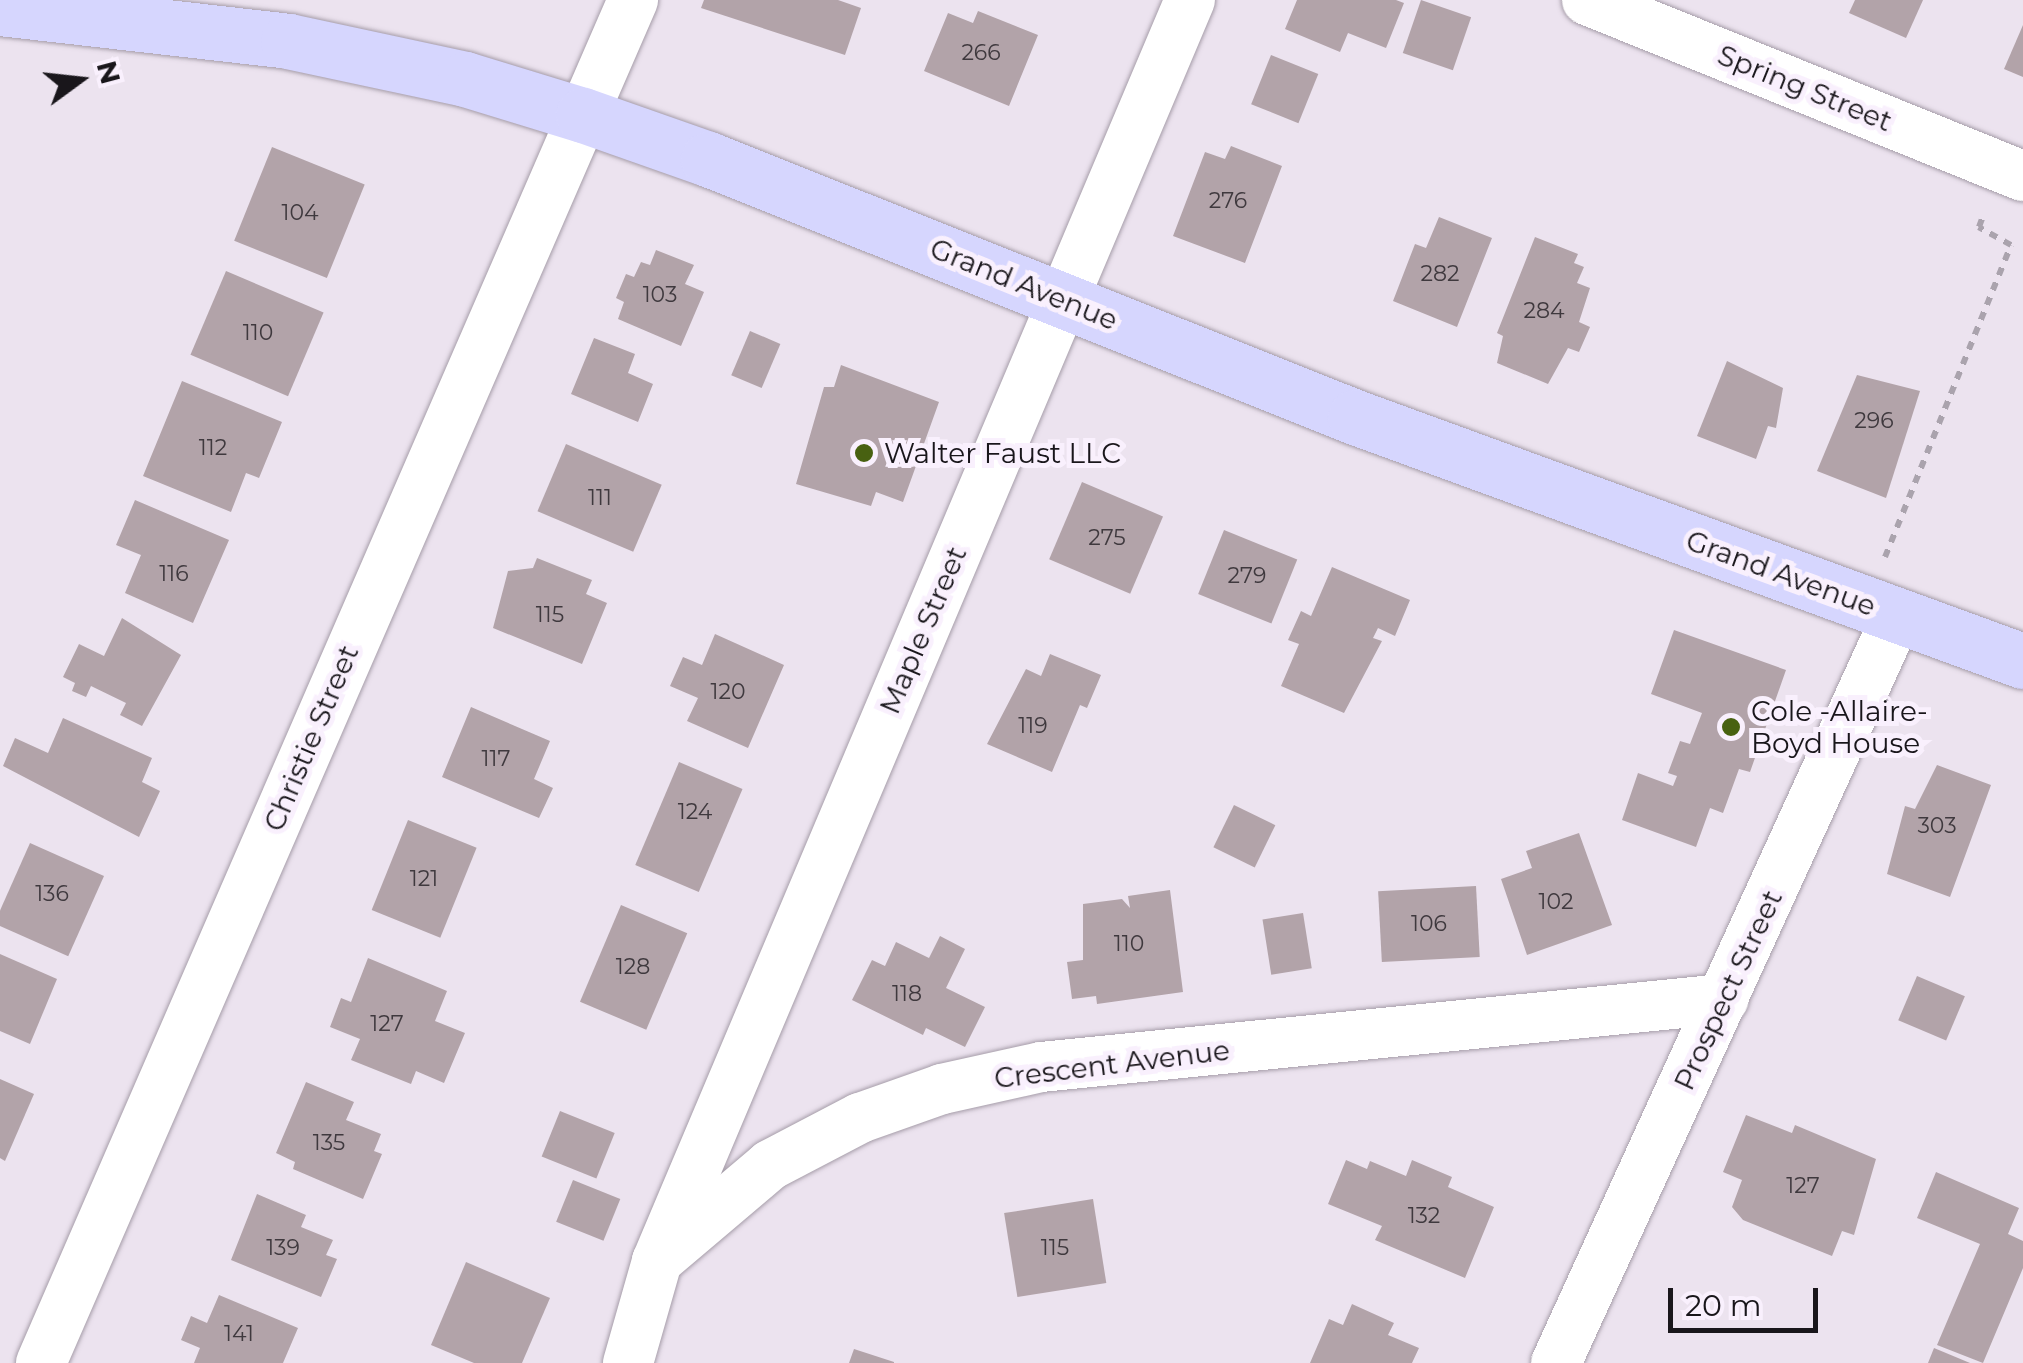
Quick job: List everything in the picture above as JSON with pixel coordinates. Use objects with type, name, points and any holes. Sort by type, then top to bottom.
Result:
[{"type":"main road","name":"Grand Avenue","points":[[0,8],[288,41],[464,79],[583,115],[1355,416],[2023,662]]},
{"type":"street","name":"Christie Street","points":[[41,1363],[632,0]]},
{"type":"street","name":"Maple Street","points":[[657,1261],[1190,0]]},
{"type":"street","name":"Spring Street","points":[[1587,0],[2011,171]]},
{"type":"street","name":"Prospect Street","points":[[1556,1363],[1724,999],[1881,610]]},
{"type":"street","name":"Crescent Avenue","points":[[657,1261],[770,1164],[860,1118],[942,1089],[1041,1067],[1724,999]]},
{"type":"street","points":[[628,1363],[657,1261]]},
{"type":"path","points":[[1881,610],[2011,245],[1979,227],[2011,171]]},
{"type":"building","points":[[704,0],[838,0],[861,8],[845,55],[701,8]]},
{"type":"building","points":[[1297,0],[1404,3],[1386,48],[1348,33],[1340,52],[1285,29]]},
{"type":"building","points":[[1421,0],[1471,17],[1453,70],[1403,53]]},
{"type":"building","points":[[1855,0],[1923,0],[1906,38],[1849,13]]},
{"type":"building","points":[[978,11],[1038,35],[1009,106],[924,71],[948,13],[973,23]]},
{"type":"building","points":[[2023,25],[2023,77],[2004,69]]},
{"type":"building","points":[[1271,55],[1318,74],[1298,123],[1251,104]]},
{"type":"building","points":[[1231,146],[1282,166],[1245,263],[1173,236],[1205,152],[1225,159]]},
{"type":"building","points":[[272,147],[365,184],[327,278],[234,241]]},
{"type":"building","points":[[1439,217],[1492,238],[1457,327],[1393,301],[1415,244],[1426,248]]},
{"type":"building","points":[[1535,237],[1578,254],[1574,263],[1584,267],[1577,283],[1590,288],[1579,322],[1590,327],[1579,352],[1568,348],[1548,384],[1497,363],[1503,336],[1497,333]]},
{"type":"building","points":[[656,250],[694,265],[685,284],[704,292],[681,346],[618,319],[624,302],[616,298],[626,274],[634,277],[641,262],[650,265]]},
{"type":"building","points":[[226,271],[324,312],[288,396],[190,355]]},
{"type":"building","points":[[750,331],[780,344],[762,388],[731,375]]},
{"type":"building","points":[[594,338],[635,354],[628,373],[653,384],[638,422],[571,394]]},
{"type":"building","points":[[1727,361],[1783,388],[1776,428],[1768,426],[1756,459],[1697,436]]},
{"type":"building","name":"Walter Faust LLC","points":[[841,365],[939,402],[903,502],[876,492],[871,506],[796,484],[824,387],[834,387]]},
{"type":"building","points":[[1857,375],[1920,391],[1886,498],[1817,471]]},
{"type":"building","points":[[182,381],[282,422],[259,478],[246,473],[231,512],[143,476]]},
{"type":"building","points":[[566,444],[662,485],[633,552],[537,511]]},
{"type":"building","points":[[1082,482],[1163,516],[1130,594],[1049,559]]},
{"type":"building","points":[[135,500],[229,540],[193,623],[125,593],[141,555],[116,545]]},
{"type":"building","points":[[1224,530],[1297,560],[1271,624],[1198,594]]},
{"type":"building","points":[[537,558],[592,580],[586,594],[607,603],[582,664],[493,628],[508,571],[533,568]]},
{"type":"building","points":[[1332,567],[1410,600],[1395,636],[1378,628],[1373,638],[1382,641],[1344,713],[1281,686],[1299,644],[1288,640],[1301,611],[1311,616]]},
{"type":"building","points":[[122,618],[181,655],[142,726],[120,715],[126,703],[91,686],[86,697],[72,691],[75,683],[63,677],[79,644],[104,656]]},
{"type":"building","name":"Cole -Allaire- Boyd House","points":[[1674,630],[1786,670],[1750,772],[1739,769],[1723,813],[1710,808],[1696,847],[1622,820],[1638,773],[1673,786],[1677,776],[1668,773],[1680,741],[1690,744],[1702,713],[1651,694]]},
{"type":"building","points":[[715,634],[784,665],[748,748],[687,721],[698,698],[670,686],[683,657],[702,665]]},
{"type":"building","points":[[1050,654],[1101,675],[1087,708],[1080,705],[1052,772],[987,744],[1026,669],[1041,676]]},
{"type":"building","points":[[471,707],[550,741],[534,779],[553,788],[539,818],[442,777]]},
{"type":"building","points":[[63,718],[152,758],[142,782],[160,791],[139,837],[3,766],[15,738],[48,753]]},
{"type":"building","points":[[679,762],[743,789],[699,892],[635,865]]},
{"type":"building","points":[[1937,765],[1991,785],[1950,897],[1887,874],[1905,806],[1915,809]]},
{"type":"building","points":[[1234,805],[1275,825],[1255,867],[1213,847]]},
{"type":"building","points":[[408,820],[477,848],[440,938],[372,910]]},
{"type":"building","points":[[1579,833],[1612,925],[1527,955],[1501,879],[1532,868],[1526,851]]},
{"type":"building","points":[[30,843],[104,876],[68,956],[0,926],[0,910]]},
{"type":"building","points":[[1476,886],[1480,957],[1382,962],[1378,891]]},
{"type":"building","points":[[1170,890],[1183,992],[1097,1004],[1096,996],[1072,999],[1067,962],[1083,960],[1083,904],[1122,899],[1130,908],[1128,896]]},
{"type":"building","points":[[621,905],[687,933],[646,1030],[580,1002]]},
{"type":"building","points":[[1303,913],[1312,968],[1271,975],[1263,919]]},
{"type":"building","points":[[940,936],[965,949],[946,988],[985,1007],[965,1047],[926,1028],[923,1035],[852,1000],[872,960],[885,966],[896,942],[929,958]]},
{"type":"building","points":[[0,954],[57,979],[30,1044],[0,1031]]},
{"type":"building","points":[[368,958],[447,991],[435,1021],[465,1033],[444,1083],[416,1071],[411,1084],[351,1060],[360,1039],[330,1027],[341,998],[351,1002]]},
{"type":"building","points":[[1917,976],[1965,996],[1946,1041],[1898,1020]]},
{"type":"building","points":[[0,1079],[34,1094],[5,1161],[0,1158]]},
{"type":"building","points":[[306,1082],[354,1102],[346,1120],[381,1134],[374,1151],[382,1154],[363,1199],[293,1169],[295,1162],[276,1153]]},
{"type":"building","points":[[560,1111],[615,1133],[596,1179],[542,1156]]},
{"type":"building","points":[[1746,1115],[1792,1133],[1795,1125],[1876,1159],[1854,1235],[1842,1231],[1832,1256],[1743,1220],[1732,1207],[1742,1180],[1723,1172]]},
{"type":"building","points":[[1346,1160],[1367,1169],[1370,1161],[1406,1176],[1412,1160],[1452,1177],[1448,1187],[1494,1207],[1465,1278],[1375,1240],[1382,1226],[1328,1204]]},
{"type":"building","points":[[1936,1172],[2019,1208],[2008,1234],[2023,1241],[2023,1268],[1983,1363],[1937,1345],[1980,1244],[1917,1218]]},
{"type":"building","points":[[573,1180],[620,1199],[603,1241],[556,1222]]},
{"type":"building","points":[[257,1194],[306,1215],[301,1227],[333,1240],[326,1255],[337,1259],[321,1297],[231,1260]]},
{"type":"building","points":[[1093,1199],[1106,1283],[1017,1297],[1004,1213]]},
{"type":"building","points":[[466,1262],[550,1298],[522,1363],[474,1363],[431,1345]]},
{"type":"building","points":[[219,1295],[298,1328],[283,1363],[194,1363],[200,1348],[181,1340],[191,1316],[207,1323]]},
{"type":"building","points":[[1352,1304],[1394,1323],[1388,1335],[1419,1348],[1412,1363],[1310,1363],[1329,1319],[1343,1325]]},
{"type":"building","points":[[1934,1348],[1970,1363],[1928,1363]]},
{"type":"building","points":[[854,1349],[894,1362],[894,1363],[849,1363]]},
{"type":"place","name":"Walter Faust LLC","points":[[864,453]]},
{"type":"place","name":"Cole -Allaire- Boyd House","points":[[1731,727]]}]
